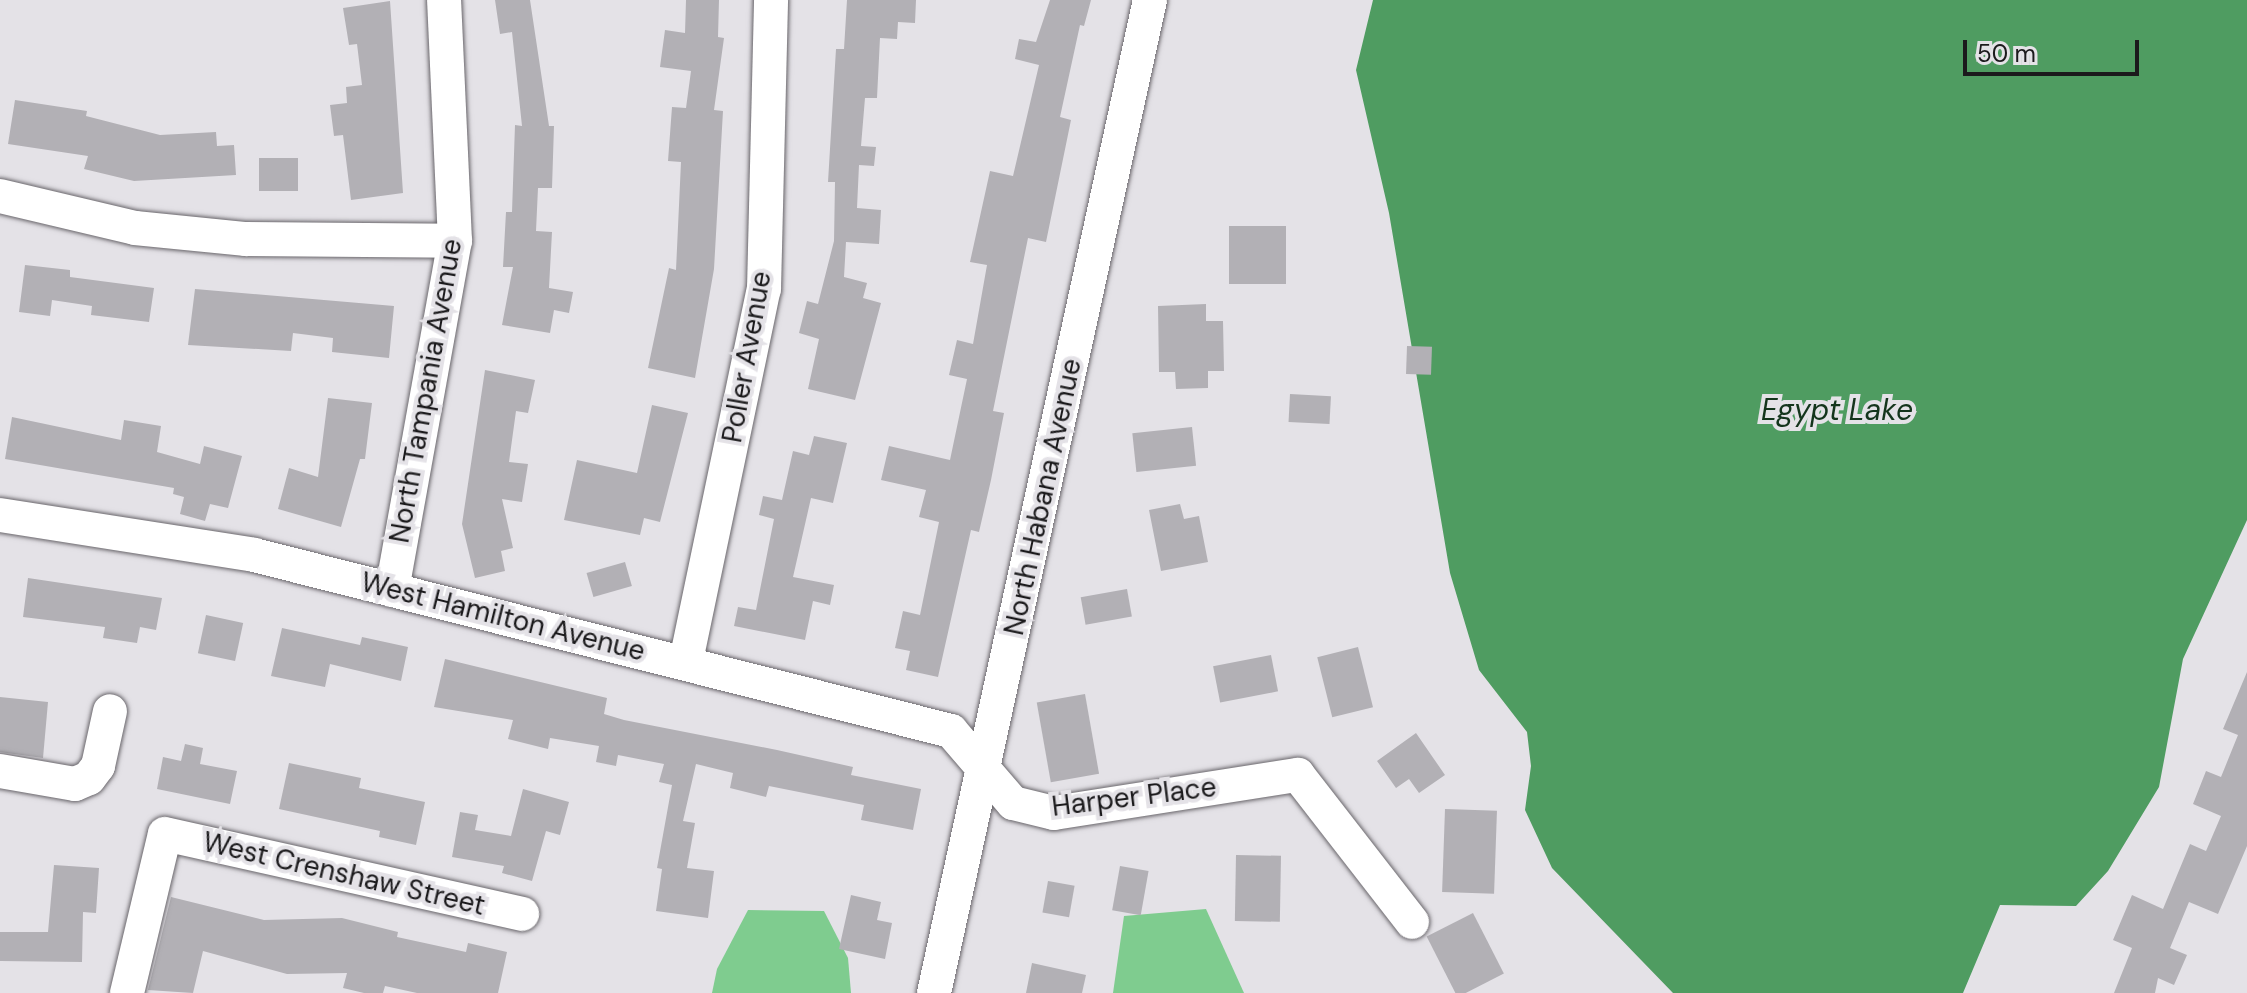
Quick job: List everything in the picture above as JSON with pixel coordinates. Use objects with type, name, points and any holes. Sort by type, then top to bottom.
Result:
[{"type":"street","name":"North Tampania Avenue","points":[[392,590],[455,241],[444,0]]},
{"type":"street","name":"Poller Avenue","points":[[686,661],[764,289],[771,0]]},
{"type":"street","name":"North Habana Avenue","points":[[934,993],[1150,0]]},
{"type":"street","points":[[0,196],[135,228],[246,239],[455,241]]},
{"type":"street","name":"West Hamilton Avenue","points":[[0,515],[254,555],[686,661],[951,731],[984,770]]},
{"type":"street","points":[[0,771],[75,784],[89,778],[98,766],[110,711]]},
{"type":"street","name":"Harper Place","points":[[984,770],[1013,803],[1054,813],[1298,775],[1412,922]]},
{"type":"street","name":"West Crenshaw Street","points":[[127,993],[165,834],[522,914]]},
{"type":"shaded area","points":[[1206,909],[1244,993],[1113,993],[1124,916]]},
{"type":"shaded area","points":[[748,910],[824,911],[848,958],[851,993],[712,993],[717,969]]},
{"type":"water","name":"Egypt Lake","points":[[1373,0],[2247,0],[2247,520],[2183,659],[2159,787],[2108,871],[2076,906],[2000,905],[1963,993],[1673,993],[1552,868],[1525,810],[1531,766],[1527,732],[1479,670],[1450,573],[1389,213],[1356,70]]},
{"type":"building","points":[[495,0],[530,0],[549,126],[554,126],[552,188],[538,188],[536,231],[552,232],[549,288],[573,292],[569,313],[554,310],[550,333],[502,325],[513,267],[503,267],[506,212],[512,212],[515,125],[522,126],[512,32],[500,34]]},
{"type":"building","points":[[686,0],[719,0],[718,37],[724,38],[714,110],[723,111],[714,269],[695,378],[648,368],[669,268],[676,270],[681,162],[668,161],[672,107],[686,108],[691,71],[660,67],[665,30],[685,33]]},
{"type":"building","points":[[847,0],[916,0],[915,23],[898,22],[897,39],[880,38],[877,98],[865,98],[861,146],[876,147],[874,166],[859,165],[857,208],[881,210],[879,244],[846,242],[844,277],[867,283],[863,298],[881,303],[855,400],[808,389],[819,339],[799,333],[807,301],[818,304],[834,241],[835,182],[828,182],[836,49],[844,49]]},
{"type":"building","points":[[1050,0],[1091,0],[1084,26],[1080,25],[1060,117],[1071,120],[1046,242],[1028,238],[993,411],[1004,413],[991,480],[979,532],[971,530],[938,677],[906,670],[910,651],[895,648],[903,611],[920,615],[939,522],[919,517],[926,490],[881,480],[889,446],[950,460],[967,379],[949,375],[957,340],[973,344],[987,265],[970,262],[990,171],[1013,176],[1039,65],[1015,59],[1019,39],[1036,42]]},
{"type":"building","points":[[390,1],[403,193],[351,200],[343,135],[334,136],[330,105],[347,103],[346,87],[362,85],[357,44],[349,45],[343,8]]},
{"type":"building","points":[[15,100],[87,111],[86,116],[160,135],[216,132],[217,146],[234,145],[236,175],[134,181],[84,169],[88,156],[8,144]]},
{"type":"building","points":[[259,158],[298,158],[298,191],[259,191]]},
{"type":"building","points":[[1229,226],[1286,226],[1286,284],[1229,284]]},
{"type":"building","points":[[25,265],[70,270],[70,277],[154,288],[149,322],[91,315],[92,306],[52,300],[50,316],[19,312]]},
{"type":"building","points":[[195,289],[394,306],[389,358],[332,352],[333,338],[293,333],[291,351],[188,345]]},
{"type":"building","points":[[1206,304],[1206,321],[1223,321],[1224,371],[1208,371],[1208,388],[1176,389],[1175,372],[1159,372],[1158,306]]},
{"type":"building","points":[[1407,346],[1432,347],[1431,375],[1406,374]]},
{"type":"building","points":[[485,370],[535,380],[528,413],[516,411],[509,462],[528,464],[522,502],[502,499],[513,548],[501,551],[505,571],[475,578],[462,524]]},
{"type":"building","points":[[1290,394],[1331,396],[1329,424],[1289,422]]},
{"type":"building","points":[[328,398],[372,403],[365,459],[360,459],[341,527],[278,509],[289,468],[318,477]]},
{"type":"building","points":[[652,405],[688,413],[660,522],[644,518],[640,535],[564,520],[577,460],[637,473]]},
{"type":"building","points":[[12,417],[121,440],[124,420],[161,426],[157,452],[200,464],[204,446],[242,456],[228,508],[210,504],[205,521],[180,514],[184,497],[173,494],[174,488],[5,459]]},
{"type":"building","points":[[1192,427],[1196,466],[1136,472],[1132,433]]},
{"type":"building","points":[[814,436],[847,443],[833,503],[811,498],[793,577],[834,585],[830,605],[813,601],[805,640],[734,626],[738,607],[756,610],[774,519],[759,515],[763,496],[782,500],[793,451],[809,455]]},
{"type":"building","points":[[1180,504],[1184,519],[1199,516],[1208,562],[1161,571],[1149,510]]},
{"type":"building","points":[[625,562],[632,586],[593,597],[587,573]]},
{"type":"building","points":[[28,578],[162,598],[156,630],[140,627],[137,643],[103,638],[105,627],[23,617]]},
{"type":"building","points":[[1127,589],[1132,617],[1086,625],[1081,597]]},
{"type":"building","points":[[206,615],[243,623],[235,661],[198,653]]},
{"type":"building","points":[[282,628],[360,645],[362,637],[408,647],[401,681],[330,664],[325,687],[271,676]]},
{"type":"building","points":[[1358,647],[1373,707],[1332,717],[1317,657]]},
{"type":"building","points":[[1271,655],[1278,691],[1220,703],[1213,666]]},
{"type":"building","points":[[445,659],[607,698],[604,714],[624,720],[853,767],[851,775],[921,789],[913,830],[861,820],[864,805],[769,786],[766,797],[730,788],[733,773],[696,764],[683,821],[695,823],[687,868],[714,871],[708,918],[656,911],[662,869],[657,868],[672,785],[659,782],[664,764],[618,755],[616,766],[596,762],[599,746],[550,738],[548,749],[508,739],[513,720],[434,707]]},
{"type":"building","points":[[2247,672],[2247,846],[2218,914],[2189,902],[2170,948],[2187,955],[2174,985],[2158,978],[2155,993],[2114,993],[2132,948],[2113,940],[2132,895],[2163,909],[2190,844],[2206,851],[2221,816],[2193,804],[2206,771],[2221,777],[2238,735],[2223,729]]},
{"type":"building","points":[[1085,694],[1099,774],[1051,782],[1037,703]]},
{"type":"building","points":[[0,697],[48,702],[43,758],[0,752]]},
{"type":"building","points":[[1416,733],[1445,775],[1419,793],[1409,779],[1396,788],[1377,761]]},
{"type":"building","points":[[185,744],[203,748],[200,764],[237,771],[230,804],[157,789],[163,757],[181,761]]},
{"type":"building","points":[[289,763],[361,778],[359,788],[425,802],[416,845],[379,837],[380,831],[279,809]]},
{"type":"building","points":[[523,789],[569,802],[560,835],[546,831],[532,881],[502,873],[504,866],[452,857],[460,812],[478,815],[475,830],[511,836]]},
{"type":"building","points":[[1445,809],[1497,811],[1494,894],[1442,892]]},
{"type":"building","points":[[1236,855],[1281,856],[1280,922],[1235,921]]},
{"type":"building","points":[[54,865],[99,868],[96,913],[83,912],[82,962],[0,961],[0,932],[48,932]]},
{"type":"building","points":[[1120,866],[1149,871],[1141,915],[1112,910]]},
{"type":"building","points":[[1048,881],[1075,886],[1069,917],[1042,913]]},
{"type":"building","points":[[851,895],[881,902],[877,920],[892,923],[885,959],[839,949]]},
{"type":"building","points":[[171,897],[264,920],[342,918],[398,932],[397,937],[466,952],[468,943],[507,952],[498,993],[417,993],[385,986],[383,993],[364,993],[343,988],[347,973],[287,974],[203,951],[193,993],[148,990]]},
{"type":"building","points":[[1473,913],[1504,974],[1466,993],[1455,993],[1427,937]]},
{"type":"building","points":[[1032,963],[1086,975],[1082,993],[1026,993]]}]
